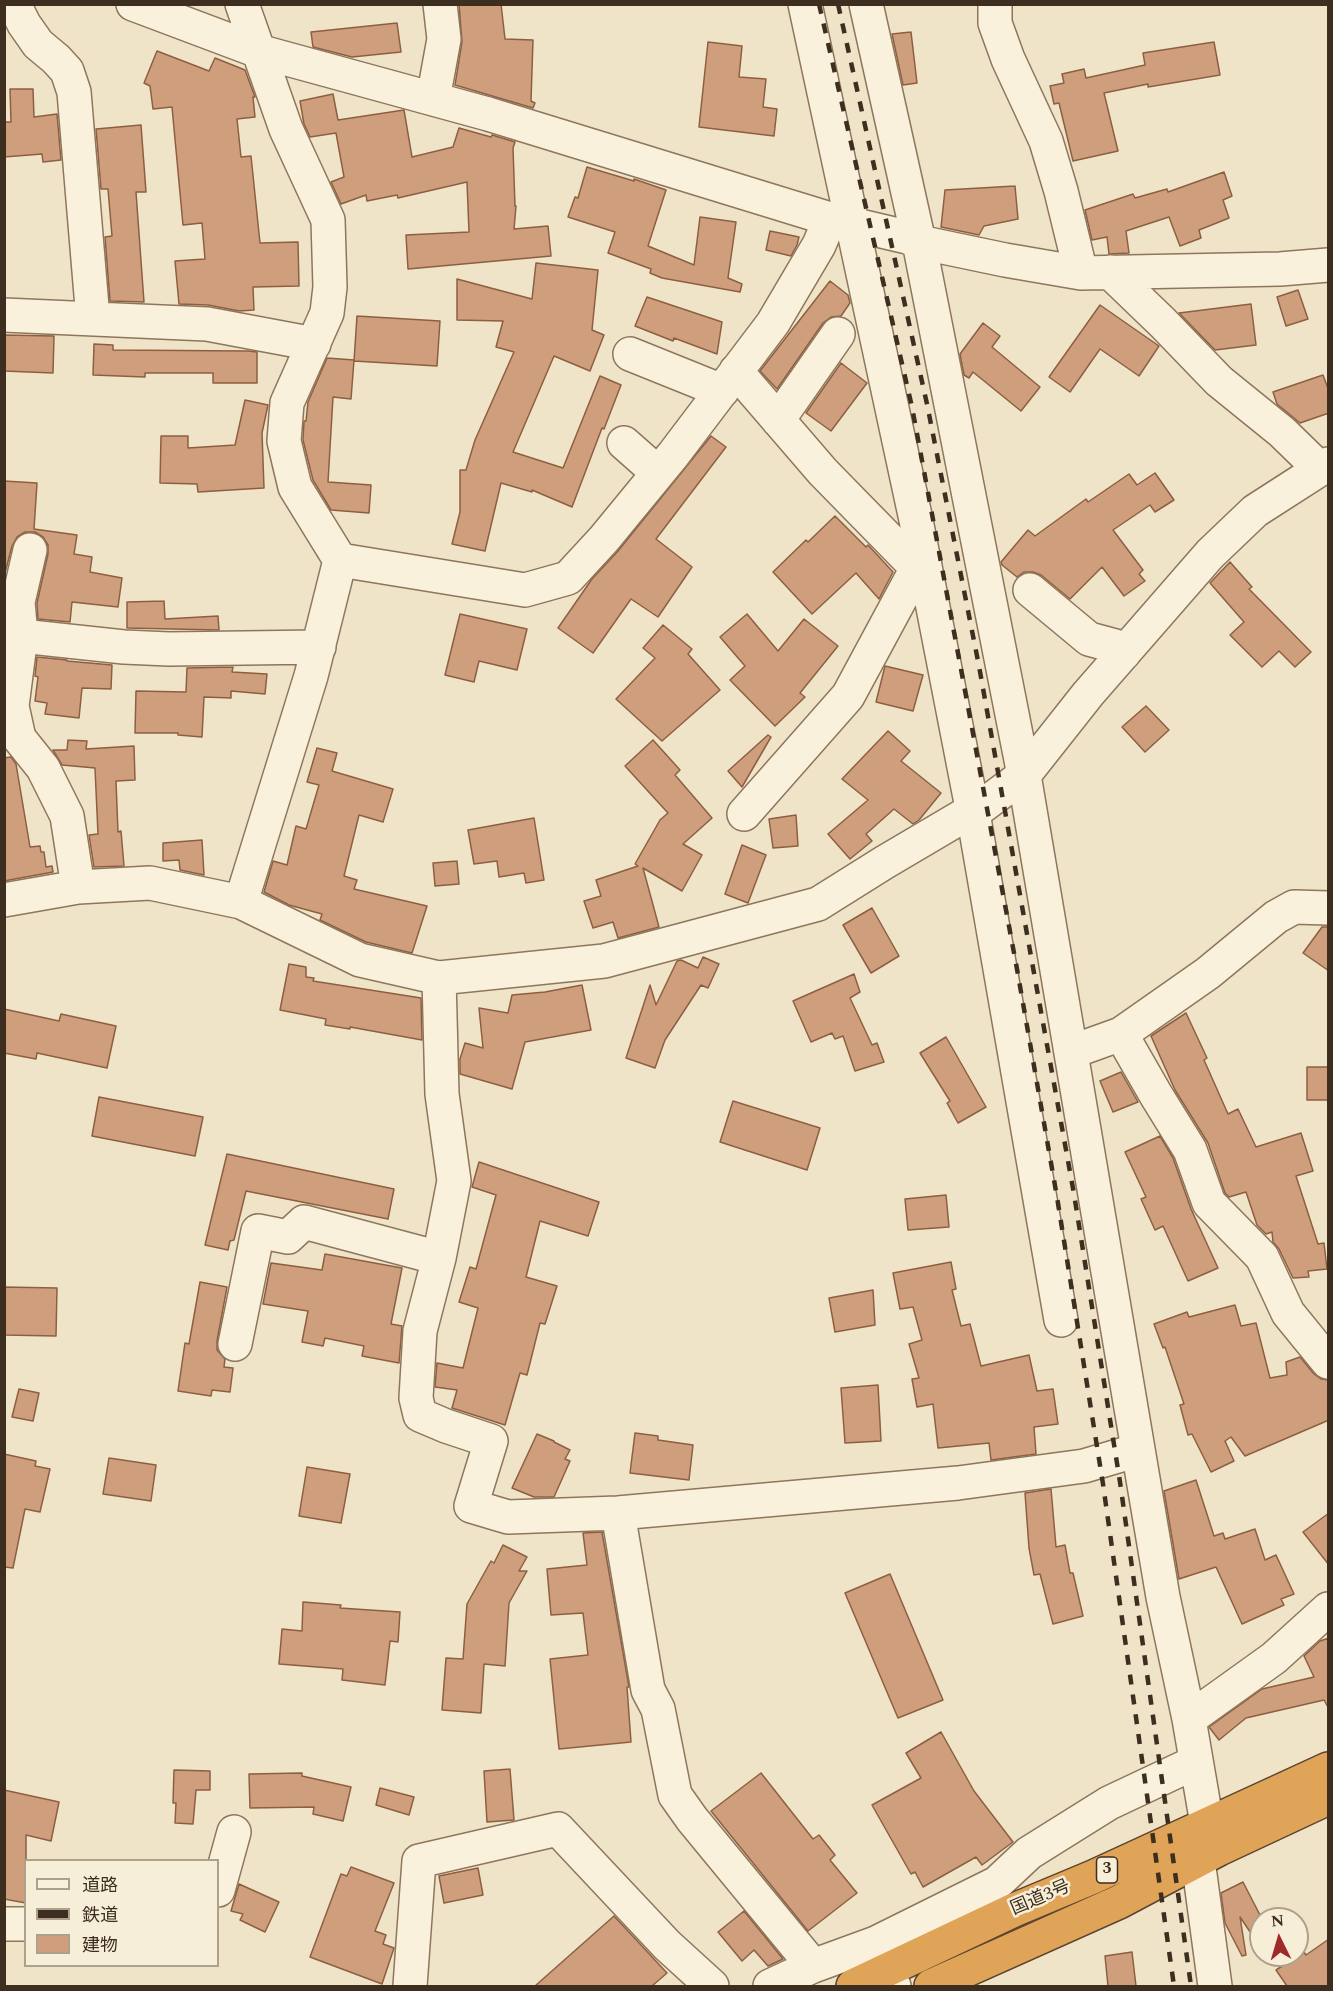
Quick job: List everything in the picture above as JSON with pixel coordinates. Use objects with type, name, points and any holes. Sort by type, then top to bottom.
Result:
[{"type":"highway","name":"国道3号","points":[[853,1986],[885,1967],[1093,1877],[1329,1769]]},
{"type":"highway","name":"国道3号","points":[[931,1986],[1119,1902],[1198,1860],[1329,1798]]},
{"type":"street","points":[[14,4],[38,44],[67,71],[74,92],[93,319]]},
{"type":"street","points":[[133,4],[258,51],[433,99],[841,222],[907,237],[919,242],[1005,260],[1095,272],[1280,269],[1329,265]]},
{"type":"street","points":[[241,902],[319,647],[340,560],[295,486],[284,441],[287,403],[327,313],[330,287],[328,220],[286,129],[242,4]]},
{"type":"street","points":[[433,99],[444,39],[440,4]]},
{"type":"street","points":[[805,4],[841,222],[916,519],[973,813],[1061,1320]]},
{"type":"street","points":[[4,900],[78,887],[150,883],[241,902],[360,960],[439,978],[604,961],[818,904],[904,850],[963,816],[973,813],[1024,775],[1088,693],[1109,646],[1255,511],[1324,467],[1220,381],[1163,323],[1095,272],[1061,191],[1046,141],[1008,59],[995,23],[995,4]]},
{"type":"street","points":[[867,6],[919,242],[1024,775],[1163,1597],[1189,1719],[1207,1824]]},
{"type":"street","points":[[340,560],[525,590],[568,578],[604,539],[729,381],[773,323],[819,245],[841,222]]},
{"type":"street","points":[[4,315],[207,324],[314,344]]},
{"type":"street","points":[[778,420],[838,334]]},
{"type":"street","points":[[630,354],[729,381],[778,420],[822,472],[917,568],[848,696],[744,814]]},
{"type":"street","points":[[624,443],[658,472]]},
{"type":"street","points":[[30,550],[18,602],[13,637],[12,706],[20,738],[42,768],[67,816],[78,887]]},
{"type":"street","points":[[1030,590],[1109,646]]},
{"type":"street","points":[[13,637],[169,649],[319,647]]},
{"type":"street","points":[[1071,1052],[1121,1034],[1208,973],[1276,917],[1294,907],[1329,908]]},
{"type":"street","points":[[439,978],[442,1094],[454,1181],[439,1258],[420,1331],[416,1398],[420,1415],[491,1441],[471,1506],[508,1517],[618,1512],[958,1483],[1084,1466],[1138,1450]]},
{"type":"street","points":[[1121,1034],[1190,1150],[1209,1203],[1262,1257],[1288,1313],[1329,1362]]},
{"type":"street","points":[[235,1344],[258,1231],[288,1237],[304,1222],[439,1258]]},
{"type":"street","points":[[618,1512],[648,1690],[658,1708],[675,1795],[692,1819],[813,1966]]},
{"type":"street","points":[[1189,1719],[1274,1658],[1329,1609]]},
{"type":"street","points":[[770,1986],[813,1966],[885,1967],[997,1883],[1029,1853],[1109,1803],[1196,1762]]},
{"type":"street","points":[[410,1986],[419,1861],[558,1829],[668,1945],[712,1986]]},
{"type":"street","points":[[219,1886],[234,1832]]},
{"type":"street","points":[[1198,1860],[1215,1986]]},
{"type":"street","points":[[4,1924],[24,1924]]},
{"type":"building","points":[[459,4],[501,4],[505,39],[533,40],[531,101],[535,103],[533,108],[455,85],[462,42]]},
{"type":"building","points":[[397,23],[401,52],[352,57],[313,47],[311,32]]},
{"type":"building","points":[[911,32],[917,83],[903,85],[892,34]]},
{"type":"building","points":[[708,42],[742,46],[739,77],[766,79],[763,107],[777,109],[774,136],[699,127]]},
{"type":"building","points":[[1214,42],[1220,75],[1148,87],[1148,84],[1104,93],[1118,151],[1073,161],[1059,103],[1054,104],[1050,86],[1064,83],[1062,74],[1084,69],[1086,78],[1145,65],[1143,53]]},
{"type":"building","points":[[157,51],[209,71],[215,58],[245,70],[255,97],[253,97],[255,117],[237,119],[241,157],[251,156],[260,243],[298,242],[299,286],[253,287],[254,310],[239,311],[208,305],[179,304],[175,261],[205,259],[202,223],[183,225],[172,107],[153,109],[150,86],[144,83]]},
{"type":"building","points":[[10,89],[33,89],[34,117],[57,114],[61,160],[43,162],[42,154],[4,157],[4,122],[11,122]]},
{"type":"building","points":[[333,94],[338,120],[404,110],[412,157],[453,147],[459,128],[515,142],[513,148],[516,206],[514,229],[548,226],[551,256],[408,269],[406,235],[469,232],[467,182],[398,198],[397,195],[367,201],[366,195],[341,204],[331,182],[344,177],[336,133],[310,137],[304,124],[300,101]]},
{"type":"building","points":[[141,125],[146,192],[136,192],[144,302],[110,301],[105,237],[112,236],[108,189],[101,189],[96,129]]},
{"type":"building","points":[[587,167],[666,190],[648,246],[694,265],[700,217],[736,222],[728,278],[742,284],[740,292],[662,278],[650,273],[651,269],[608,253],[615,232],[568,217],[575,197],[578,198]]},
{"type":"building","points":[[1224,172],[1232,196],[1223,200],[1229,218],[1199,230],[1201,238],[1180,246],[1169,217],[1126,231],[1129,253],[1109,254],[1107,237],[1092,240],[1085,210],[1133,194],[1135,198],[1167,189],[1168,192]]},
{"type":"building","points":[[1015,186],[1018,219],[984,226],[979,235],[941,227],[945,190]]},
{"type":"building","points":[[770,231],[799,237],[791,256],[766,250]]},
{"type":"building","points":[[536,263],[598,270],[592,330],[604,335],[590,371],[554,356],[513,452],[563,468],[600,376],[621,385],[572,507],[532,490],[532,492],[501,483],[485,551],[452,544],[460,512],[460,470],[466,470],[475,440],[514,352],[496,347],[503,321],[457,320],[457,279],[532,299]]},
{"type":"building","points":[[830,281],[848,295],[850,303],[841,316],[831,317],[823,323],[777,389],[760,371]]},
{"type":"building","points":[[1298,290],[1308,319],[1286,326],[1277,297]]},
{"type":"building","points":[[647,297],[722,322],[717,354],[674,338],[673,341],[635,326]]},
{"type":"building","points":[[1251,304],[1256,345],[1215,350],[1179,313]]},
{"type":"building","points":[[1100,305],[1159,346],[1139,376],[1100,349],[1070,392],[1049,377]]},
{"type":"building","points":[[357,316],[440,321],[437,366],[354,361]]},
{"type":"building","points":[[983,323],[1000,336],[992,347],[1040,387],[1021,411],[973,372],[969,378],[964,375],[960,354]]},
{"type":"building","points":[[4,335],[54,336],[53,373],[4,371]]},
{"type":"building","points":[[94,344],[113,345],[113,350],[257,352],[257,383],[213,383],[213,373],[145,373],[145,377],[93,375]]},
{"type":"building","points":[[327,358],[354,360],[351,399],[333,397],[328,482],[371,485],[369,513],[331,510],[313,480],[303,440],[304,421],[306,421],[308,402]]},
{"type":"building","points":[[841,363],[867,383],[831,431],[806,413]]},
{"type":"building","points":[[1323,375],[1329,391],[1329,413],[1300,423],[1277,404],[1273,392]]},
{"type":"building","points":[[245,400],[268,405],[262,433],[264,488],[198,492],[197,484],[160,483],[161,436],[188,436],[188,448],[235,445]]},
{"type":"building","points":[[711,436],[726,447],[656,539],[692,567],[658,617],[631,599],[593,653],[558,628],[592,579],[618,551]]},
{"type":"building","points":[[1155,473],[1174,500],[1155,512],[1150,505],[1113,530],[1143,570],[1139,574],[1145,581],[1124,596],[1102,567],[1070,599],[1041,575],[1024,572],[1017,577],[1002,565],[1001,562],[1028,530],[1035,536],[1086,499],[1088,502],[1129,474],[1137,485]]},
{"type":"building","points":[[4,481],[37,483],[34,529],[77,535],[74,554],[92,557],[90,572],[122,578],[118,607],[72,602],[70,622],[38,619],[37,603],[48,545],[43,537],[35,532],[25,532],[17,537],[12,546],[4,577]]},
{"type":"building","points":[[835,516],[866,547],[868,545],[893,572],[879,599],[856,573],[812,614],[773,572]]},
{"type":"building","points":[[1230,562],[1252,587],[1249,589],[1311,652],[1295,667],[1279,651],[1262,667],[1230,635],[1244,622],[1210,583]]},
{"type":"building","points":[[164,601],[165,619],[218,616],[219,630],[127,628],[127,602]]},
{"type":"building","points":[[460,614],[527,629],[517,670],[479,661],[474,682],[445,675]]},
{"type":"building","points":[[747,614],[778,651],[804,619],[838,646],[800,693],[805,697],[775,726],[730,680],[745,666],[720,637]]},
{"type":"building","points":[[663,625],[692,649],[688,654],[720,690],[662,741],[616,699],[655,658],[643,648]]},
{"type":"building","points":[[37,657],[112,665],[111,689],[82,688],[79,718],[45,714],[47,703],[35,701],[38,677],[35,676]]},
{"type":"building","points":[[885,666],[923,675],[913,711],[876,702]]},
{"type":"building","points":[[233,667],[232,672],[267,674],[265,694],[231,691],[231,698],[204,697],[202,737],[178,735],[178,733],[135,733],[136,691],[186,692],[187,668]]},
{"type":"building","points":[[1146,706],[1169,730],[1145,752],[1122,727]]},
{"type":"building","points":[[888,731],[910,751],[901,761],[941,793],[913,824],[894,809],[866,834],[872,841],[850,859],[828,834],[868,800],[842,779]]},
{"type":"building","points":[[768,735],[771,737],[742,787],[728,771]]},
{"type":"building","points":[[68,740],[87,741],[86,749],[134,746],[135,780],[116,781],[118,832],[121,831],[124,866],[94,867],[89,835],[98,834],[95,768],[62,765],[53,750],[67,750]]},
{"type":"building","points":[[653,740],[680,770],[675,775],[712,818],[683,844],[702,855],[682,891],[643,868],[659,927],[618,938],[613,922],[593,928],[584,901],[601,896],[596,880],[638,866],[635,864],[660,820],[668,813],[625,766]]},
{"type":"building","points":[[317,748],[337,753],[332,771],[393,789],[383,822],[359,815],[344,876],[357,880],[354,889],[427,906],[412,953],[366,942],[320,920],[322,914],[289,905],[264,892],[273,861],[287,865],[296,826],[306,829],[319,785],[307,782]]},
{"type":"building","points":[[11,757],[16,764],[30,847],[40,846],[41,852],[44,852],[46,867],[52,866],[53,872],[4,881],[4,758]]},
{"type":"building","points":[[796,815],[798,846],[773,848],[769,819]]},
{"type":"building","points":[[534,818],[544,880],[526,883],[524,873],[499,877],[497,861],[474,864],[468,830]]},
{"type":"building","points":[[202,840],[204,875],[180,870],[179,860],[163,861],[163,843]]},
{"type":"building","points":[[742,845],[766,855],[748,903],[725,894]]},
{"type":"building","points":[[457,861],[459,884],[435,886],[433,863]]},
{"type":"building","points":[[872,908],[899,956],[871,973],[843,925]]},
{"type":"building","points":[[1322,927],[1329,927],[1329,971],[1303,953]]},
{"type":"building","points":[[703,957],[719,964],[708,988],[701,985],[665,1040],[655,1068],[626,1058],[650,985],[656,1005],[677,961],[681,960],[698,968]]},
{"type":"building","points":[[289,964],[306,967],[306,977],[314,978],[313,981],[421,998],[422,1040],[350,1027],[350,1029],[325,1025],[326,1019],[280,1010]]},
{"type":"building","points":[[854,974],[860,992],[850,998],[872,1045],[877,1043],[884,1062],[855,1071],[843,1036],[835,1039],[832,1033],[811,1042],[793,1001]]},
{"type":"building","points":[[582,985],[591,1030],[525,1042],[512,1089],[460,1074],[460,1059],[465,1043],[483,1048],[479,1008],[508,1013],[512,995]]},
{"type":"building","points":[[4,1009],[59,1021],[61,1014],[116,1026],[107,1068],[37,1053],[36,1059],[4,1053]]},
{"type":"building","points":[[1186,1013],[1207,1058],[1204,1060],[1228,1114],[1238,1109],[1256,1147],[1301,1133],[1313,1171],[1296,1176],[1318,1244],[1324,1243],[1327,1269],[1308,1271],[1309,1277],[1293,1278],[1279,1249],[1273,1242],[1272,1232],[1266,1234],[1257,1225],[1246,1192],[1229,1197],[1225,1193],[1208,1143],[1175,1090],[1151,1036]]},
{"type":"building","points":[[946,1037],[986,1107],[958,1123],[947,1103],[950,1101],[920,1053]]},
{"type":"building","points":[[1307,1067],[1329,1067],[1329,1100],[1307,1100]]},
{"type":"building","points":[[1121,1072],[1138,1102],[1113,1112],[1100,1081]]},
{"type":"building","points":[[99,1097],[203,1117],[195,1156],[92,1136]]},
{"type":"building","points":[[733,1101],[820,1128],[807,1170],[720,1142]]},
{"type":"building","points":[[1160,1136],[1173,1158],[1191,1209],[1218,1268],[1188,1281],[1163,1226],[1155,1230],[1141,1199],[1146,1197],[1125,1152]]},
{"type":"building","points":[[227,1154],[394,1189],[388,1219],[246,1191],[234,1240],[230,1241],[228,1250],[205,1245]]},
{"type":"building","points":[[479,1162],[599,1202],[588,1236],[540,1221],[526,1277],[557,1286],[545,1324],[540,1323],[527,1375],[520,1373],[505,1425],[452,1408],[457,1390],[435,1387],[437,1363],[463,1368],[478,1308],[459,1302],[470,1267],[476,1269],[496,1195],[472,1187]]},
{"type":"building","points":[[946,1195],[949,1227],[908,1230],[905,1199]]},
{"type":"building","points":[[325,1254],[402,1268],[391,1324],[402,1326],[399,1363],[362,1356],[364,1346],[325,1338],[323,1346],[302,1342],[308,1311],[263,1304],[271,1263],[322,1270]]},
{"type":"building","points":[[951,1262],[956,1289],[952,1290],[961,1326],[970,1324],[981,1366],[1029,1355],[1037,1391],[1053,1389],[1058,1424],[1034,1427],[1036,1454],[991,1460],[989,1443],[938,1448],[933,1404],[917,1407],[912,1379],[919,1378],[909,1344],[922,1340],[913,1307],[900,1309],[893,1273]]},
{"type":"building","points":[[200,1282],[227,1287],[217,1350],[225,1359],[224,1367],[233,1368],[230,1392],[212,1390],[211,1396],[178,1391],[185,1343],[189,1344]]},
{"type":"building","points":[[4,1287],[57,1288],[56,1336],[4,1335]]},
{"type":"building","points":[[873,1290],[875,1325],[835,1332],[829,1298]]},
{"type":"building","points":[[1235,1305],[1241,1326],[1256,1323],[1270,1378],[1287,1375],[1286,1362],[1300,1357],[1314,1374],[1321,1379],[1329,1380],[1329,1420],[1245,1456],[1231,1437],[1225,1441],[1234,1461],[1211,1472],[1192,1434],[1188,1435],[1180,1405],[1184,1404],[1165,1347],[1163,1348],[1154,1324],[1187,1312],[1189,1317]]},
{"type":"building","points":[[878,1385],[881,1441],[845,1443],[841,1388]]},
{"type":"building","points":[[19,1389],[39,1393],[33,1421],[12,1417]]},
{"type":"building","points":[[635,1433],[658,1436],[658,1440],[693,1445],[689,1480],[630,1473]]},
{"type":"building","points":[[537,1434],[570,1450],[565,1459],[570,1461],[554,1497],[534,1497],[512,1488]]},
{"type":"building","points":[[4,1454],[36,1461],[35,1466],[50,1469],[40,1512],[25,1509],[13,1568],[4,1567]]},
{"type":"building","points":[[109,1458],[156,1465],[151,1501],[103,1494]]},
{"type":"building","points":[[307,1467],[350,1474],[341,1523],[299,1516]]},
{"type":"building","points":[[1196,1480],[1214,1536],[1223,1533],[1225,1539],[1255,1529],[1265,1560],[1276,1555],[1294,1594],[1281,1599],[1284,1605],[1242,1624],[1216,1567],[1179,1579],[1164,1491]]},
{"type":"building","points":[[1051,1489],[1056,1547],[1065,1545],[1070,1573],[1073,1573],[1083,1616],[1053,1624],[1040,1574],[1034,1575],[1029,1548],[1025,1493]]},
{"type":"building","points":[[1329,1513],[1329,1565],[1303,1532]]},
{"type":"building","points":[[602,1532],[629,1687],[627,1687],[631,1742],[559,1749],[550,1659],[588,1655],[583,1613],[551,1615],[547,1569],[587,1565],[583,1533]]},
{"type":"building","points":[[503,1545],[527,1557],[519,1571],[527,1571],[509,1603],[505,1666],[484,1664],[481,1713],[442,1710],[446,1658],[463,1659],[467,1604],[491,1561],[494,1563]]},
{"type":"building","points":[[890,1574],[943,1700],[898,1718],[845,1593]]},
{"type":"building","points":[[303,1602],[341,1605],[340,1608],[400,1612],[398,1642],[390,1641],[385,1685],[342,1680],[343,1669],[279,1664],[282,1629],[302,1631]]},
{"type":"building","points":[[1329,1638],[1329,1709],[1324,1700],[1246,1718],[1219,1740],[1209,1727],[1262,1689],[1314,1677],[1304,1656],[1320,1641]]},
{"type":"building","points":[[941,1732],[974,1791],[1013,1842],[982,1865],[976,1857],[923,1887],[915,1872],[911,1874],[872,1805],[921,1778],[906,1753]]},
{"type":"building","points":[[510,1769],[514,1820],[487,1822],[484,1771]]},
{"type":"building","points":[[174,1770],[210,1771],[210,1790],[196,1790],[193,1824],[175,1823]]},
{"type":"building","points":[[302,1773],[302,1776],[351,1787],[343,1821],[313,1814],[314,1807],[250,1808],[249,1774]]},
{"type":"building","points":[[761,1773],[813,1839],[819,1835],[835,1855],[830,1860],[857,1893],[808,1931],[711,1811]]},
{"type":"building","points":[[380,1788],[414,1797],[409,1815],[376,1805]]},
{"type":"building","points":[[4,1790],[59,1802],[51,1841],[26,1835],[24,1903],[4,1899]]},
{"type":"building","points":[[351,1867],[394,1883],[375,1931],[386,1935],[383,1944],[394,1948],[382,1984],[310,1957],[341,1874],[347,1876]]},
{"type":"building","points":[[478,1868],[483,1895],[444,1903],[439,1876]]},
{"type":"building","points":[[1243,1882],[1256,1907],[1249,1907],[1249,1930],[1240,1917],[1246,1955],[1242,1956],[1225,1923],[1221,1893]]},
{"type":"building","points":[[239,1884],[279,1902],[265,1932],[240,1920],[243,1914],[231,1911]]},
{"type":"building","points":[[744,1911],[783,1959],[768,1966],[754,1950],[742,1961],[718,1932]]},
{"type":"building","points":[[614,1916],[667,1973],[652,1986],[535,1986]]},
{"type":"building","points":[[1329,1939],[1329,1986],[1287,1986],[1276,1970],[1281,1967],[1309,1967],[1309,1953]]},
{"type":"building","points":[[1132,1952],[1136,1986],[1108,1986],[1105,1956]]},
{"type":"railway","points":[[819,4],[912,407],[1017,969],[1057,1197],[1103,1484],[1174,1986]]},
{"type":"railway","points":[[838,4],[927,404],[979,666],[1074,1194],[1120,1482],[1191,1986]]}]
